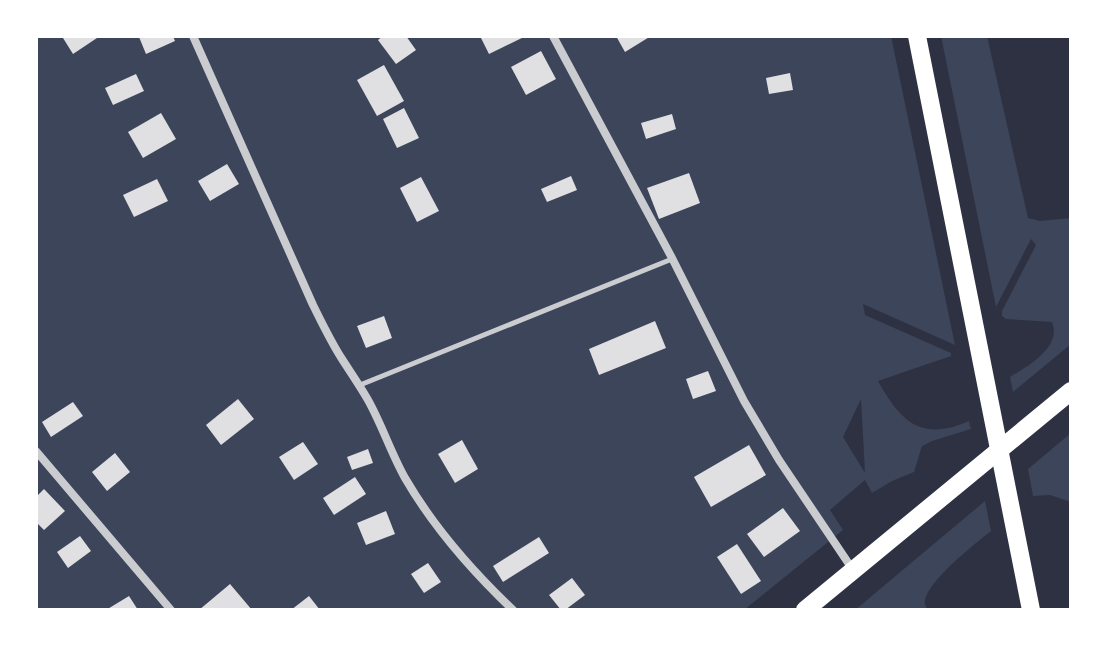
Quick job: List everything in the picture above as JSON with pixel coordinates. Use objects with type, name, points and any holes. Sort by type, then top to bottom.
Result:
[{"type":"main road","points":[[917,36],[1031,610]]},
{"type":"main road","points":[[805,610],[1071,391]]},
{"type":"street","points":[[193,36],[313,305],[330,339],[360,385],[403,474],[450,545],[513,610]]},
{"type":"street","points":[[553,36],[672,258],[744,401],[779,460],[853,570]]},
{"type":"street","points":[[36,451],[171,610]]},
{"type":"lane","points":[[360,385],[672,258]]},
{"type":"shaded area","points":[[36,36],[891,36],[955,345],[863,304],[865,315],[951,353],[951,356],[878,381],[895,408],[914,424],[938,429],[969,421],[971,429],[922,446],[914,472],[872,493],[865,480],[830,510],[843,530],[744,610],[36,610]],"holes":[[[861,399],[865,473],[843,437]]]},
{"type":"shaded area","points":[[941,36],[987,36],[1028,218],[1040,221],[1071,218],[1071,344],[1013,392],[1010,377],[1042,355],[1054,331],[1052,322],[1006,319],[1002,316],[1036,245],[1031,239],[996,307]]},
{"type":"shaded area","points":[[1071,433],[1071,502],[1050,495],[1033,496],[1028,469]]},
{"type":"shaded area","points":[[985,501],[991,531],[952,564],[932,586],[925,604],[928,610],[855,610]]},
{"type":"building","points":[[100,36],[73,54],[63,38]]},
{"type":"building","points":[[141,36],[173,36],[175,41],[146,54]]},
{"type":"building","points":[[383,36],[406,36],[416,50],[396,64],[378,40]]},
{"type":"building","points":[[480,36],[526,36],[489,54]]},
{"type":"building","points":[[616,36],[651,36],[625,52]]},
{"type":"building","points":[[541,51],[556,79],[526,95],[511,67]]},
{"type":"building","points":[[384,65],[404,101],[377,116],[357,80]]},
{"type":"building","points":[[790,73],[793,90],[769,94],[766,78]]},
{"type":"building","points":[[136,74],[144,91],[113,105],[105,88]]},
{"type":"building","points":[[404,108],[419,138],[397,148],[383,119]]},
{"type":"building","points":[[161,113],[176,139],[143,158],[128,132]]},
{"type":"building","points":[[672,114],[676,129],[646,139],[641,123]]},
{"type":"building","points":[[227,164],[239,184],[210,201],[198,181]]},
{"type":"building","points":[[689,173],[700,203],[659,219],[647,188]]},
{"type":"building","points":[[571,176],[577,190],[547,202],[541,189]]},
{"type":"building","points":[[421,177],[439,211],[417,222],[400,188]]},
{"type":"building","points":[[157,179],[168,201],[134,217],[123,195]]},
{"type":"building","points":[[384,316],[392,338],[366,348],[357,326]]},
{"type":"building","points":[[655,321],[666,348],[599,375],[589,349]]},
{"type":"building","points":[[708,371],[716,391],[693,399],[686,379]]},
{"type":"building","points":[[238,399],[254,419],[221,445],[206,425]]},
{"type":"building","points":[[73,402],[83,416],[51,437],[42,422]]},
{"type":"building","points":[[462,440],[478,469],[455,483],[438,454]]},
{"type":"building","points":[[303,442],[318,464],[294,480],[279,457]]},
{"type":"building","points":[[749,445],[766,475],[711,507],[694,477]]},
{"type":"building","points":[[368,449],[373,463],[352,470],[347,457]]},
{"type":"building","points":[[115,453],[130,472],[107,491],[92,472]]},
{"type":"building","points":[[355,477],[366,494],[334,515],[323,498]]},
{"type":"building","points":[[44,489],[65,511],[44,530],[36,522],[36,497]]},
{"type":"building","points":[[783,508],[800,531],[764,557],[747,534]]},
{"type":"building","points":[[386,511],[395,534],[366,545],[357,523]]},
{"type":"building","points":[[80,536],[91,551],[68,568],[57,552]]},
{"type":"building","points":[[539,537],[549,553],[503,582],[493,566]]},
{"type":"building","points":[[737,544],[761,581],[741,594],[717,557]]},
{"type":"building","points":[[428,563],[441,582],[424,593],[411,574]]},
{"type":"building","points":[[572,578],[585,595],[561,610],[549,595]]},
{"type":"building","points":[[230,584],[252,610],[199,610]]},
{"type":"building","points":[[129,596],[138,610],[106,610]]},
{"type":"building","points":[[309,596],[320,610],[291,610]]}]
